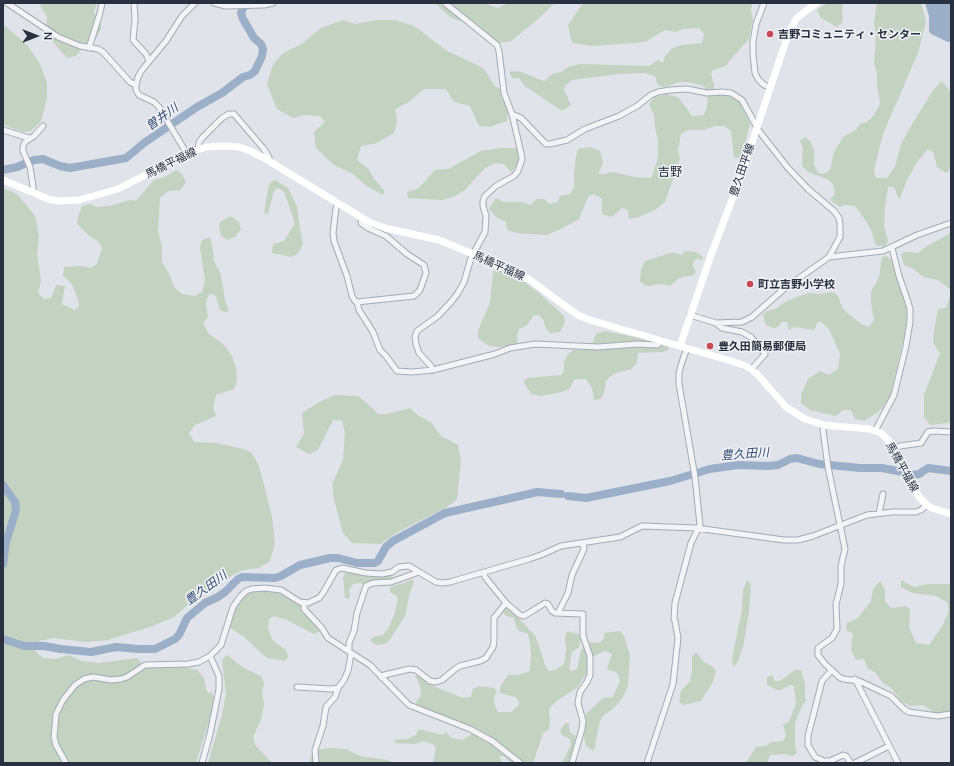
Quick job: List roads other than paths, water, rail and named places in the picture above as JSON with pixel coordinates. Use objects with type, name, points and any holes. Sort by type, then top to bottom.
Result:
[{"type":"main road","name":"豊久田平線","points":[[683,347],[690,315],[736,189],[792,25],[803,13],[817,3]]},
{"type":"main road","name":"馬橋平福線","points":[[3,180],[58,202],[68,202],[90,198],[118,189],[187,154],[198,150],[216,146],[234,146],[250,151],[362,218],[385,228],[432,238],[473,254],[529,279],[578,315],[608,326],[739,363],[757,374],[780,401],[794,414],[805,420],[824,425],[861,428],[875,431],[886,437],[895,450],[919,497],[927,505]]},
{"type":"main road","points":[[927,505],[939,511],[951,514]]},
{"type":"street","points":[[7,3],[58,37],[80,46],[103,52],[126,79],[136,85]]},
{"type":"street","points":[[89,48],[102,3]]},
{"type":"street","points":[[134,3],[135,19],[133,40],[146,54],[149,61]]},
{"type":"street","points":[[187,154],[159,107],[154,102],[140,95],[136,90],[136,85],[142,70],[166,42],[182,16],[195,3]]},
{"type":"street","points":[[214,3],[226,6],[273,3]]},
{"type":"street","points":[[433,370],[419,353],[415,337],[417,331],[438,316],[458,293],[464,282],[473,254],[487,226],[483,206],[485,196],[496,186],[514,176],[521,164],[522,152],[512,114],[504,93],[499,51],[497,46],[445,3]]},
{"type":"street","points":[[764,3],[756,24],[753,41],[753,54],[755,73],[758,79],[764,85],[770,87]]},
{"type":"street","points":[[512,114],[520,118],[546,144],[560,143],[567,140],[585,129],[619,116],[637,106],[651,95],[670,90],[687,89],[706,93],[731,93],[742,100],[756,127],[793,173],[808,190],[834,211],[839,218],[840,237],[829,256],[806,272],[746,321],[736,323],[716,323],[690,315]]},
{"type":"street","points":[[198,150],[199,142],[202,138],[222,118],[229,114],[234,114],[263,148],[269,157],[269,161]]},
{"type":"street","points":[[33,193],[28,162],[23,151],[23,146],[29,138],[34,136],[43,126]]},
{"type":"street","points":[[3,130],[29,138]]},
{"type":"street","points":[[338,203],[333,233],[334,241],[352,296],[357,302],[378,341],[380,350],[397,371],[412,372],[433,370],[495,354],[521,345],[535,344],[598,347],[638,344],[657,345],[662,341]]},
{"type":"street","points":[[357,302],[414,296],[420,290],[426,273],[424,265],[407,254],[386,236],[368,228],[361,223],[362,218]]},
{"type":"street","points":[[829,256],[876,252],[892,248],[917,236],[951,223]]},
{"type":"street","points":[[875,431],[894,395],[906,346],[910,322],[910,309],[899,276],[892,248]]},
{"type":"street","points":[[716,323],[722,328],[742,332],[751,337],[765,354],[751,370]]},
{"type":"street","points":[[646,763],[673,684],[678,638],[677,626],[674,619],[675,603],[689,548],[699,528],[700,521],[679,374],[683,347]]},
{"type":"street","points":[[824,425],[823,430],[828,465],[845,549],[841,566],[841,584],[836,604],[837,629],[832,638],[821,644],[817,651],[821,660],[843,679],[855,680],[891,696],[909,712],[938,716],[951,714]]},
{"type":"street","points":[[895,450],[900,446],[921,443],[928,432],[951,432]]},
{"type":"street","points":[[879,513],[883,494]]},
{"type":"street","points":[[66,763],[56,745],[54,737],[56,714],[62,700],[75,685],[84,679],[94,677],[111,680],[121,679],[146,665],[194,664],[210,656],[221,645],[232,607],[236,600],[246,591],[257,588],[275,589],[284,591],[300,602],[304,603],[319,598],[332,575],[339,568],[346,568],[366,573],[382,574],[392,572],[399,567],[409,566],[436,582],[443,583],[484,573],[541,556],[561,546],[620,537],[642,526],[723,530],[784,540],[798,540],[813,536],[867,515],[892,512],[916,512],[922,510],[927,505]]},
{"type":"street","points":[[558,613],[568,593],[572,575],[584,549],[583,543]]},
{"type":"street","points":[[316,763],[315,750],[323,726],[326,706],[334,697],[348,671],[350,652],[349,643],[366,586],[373,583],[391,582],[419,572]]},
{"type":"street","points":[[484,573],[485,577],[506,603],[516,612],[524,616],[545,603],[550,606],[552,611],[558,613],[583,614],[584,640],[590,656],[589,679],[582,687],[578,697],[582,725],[572,763]]},
{"type":"street","points":[[304,603],[304,609],[321,627],[328,638],[364,660],[387,685],[411,707],[470,729],[497,744],[520,763]]},
{"type":"street","points":[[381,677],[410,669],[416,670],[430,681],[436,682],[442,680],[460,666],[486,658],[493,647],[494,618],[506,603]]},
{"type":"street","points":[[202,763],[220,689],[217,669],[210,656]]},
{"type":"street","points":[[832,670],[822,680],[808,736],[808,745],[815,757],[824,761],[830,761],[843,755],[846,756],[851,763]]},
{"type":"street","points":[[855,680],[898,763]]},
{"type":"street","points":[[296,687],[338,688]]},
{"type":"street","points":[[855,763],[889,746]]},
{"type":"water","points":[[925,3],[951,3],[951,42],[931,34],[929,31],[929,16]]},
{"type":"waterway","name":"曽井川","points":[[3,170],[17,167],[34,160],[43,159],[60,166],[70,168],[126,158],[144,143],[197,107],[222,93],[243,77],[250,75],[255,71],[262,56],[263,49],[261,44],[254,38],[241,13],[243,8],[248,3]]},
{"type":"waterway","name":"豊久田川","points":[[568,496],[586,498],[670,481],[710,469],[738,465],[778,465],[790,459],[797,458],[819,464],[860,468],[882,468],[902,472]]},
{"type":"waterway","name":"豊久田川","points":[[912,475],[919,474],[928,468],[951,471]]},
{"type":"waterway","name":"豊久田川","points":[[3,485],[15,502],[16,510],[6,542],[3,564]]},
{"type":"waterway","name":"豊久田川","points":[[3,639],[24,646],[44,646],[91,652],[116,647],[155,649],[175,639],[179,635],[187,618],[205,603],[225,592],[242,577],[275,578],[300,565],[330,558],[338,558],[357,563],[375,563],[378,561],[386,547],[393,541],[445,513],[537,492],[561,494]]},
{"type":"place","name":"吉野コミュニティ・センター","points":[[770,34]]},
{"type":"place","name":"町立吉野小学校","points":[[750,284]]},
{"type":"place","name":"豊久田簡易郵便局","points":[[710,346]]},
{"type":"district","name":"吉野","points":[[670,172]]}]
